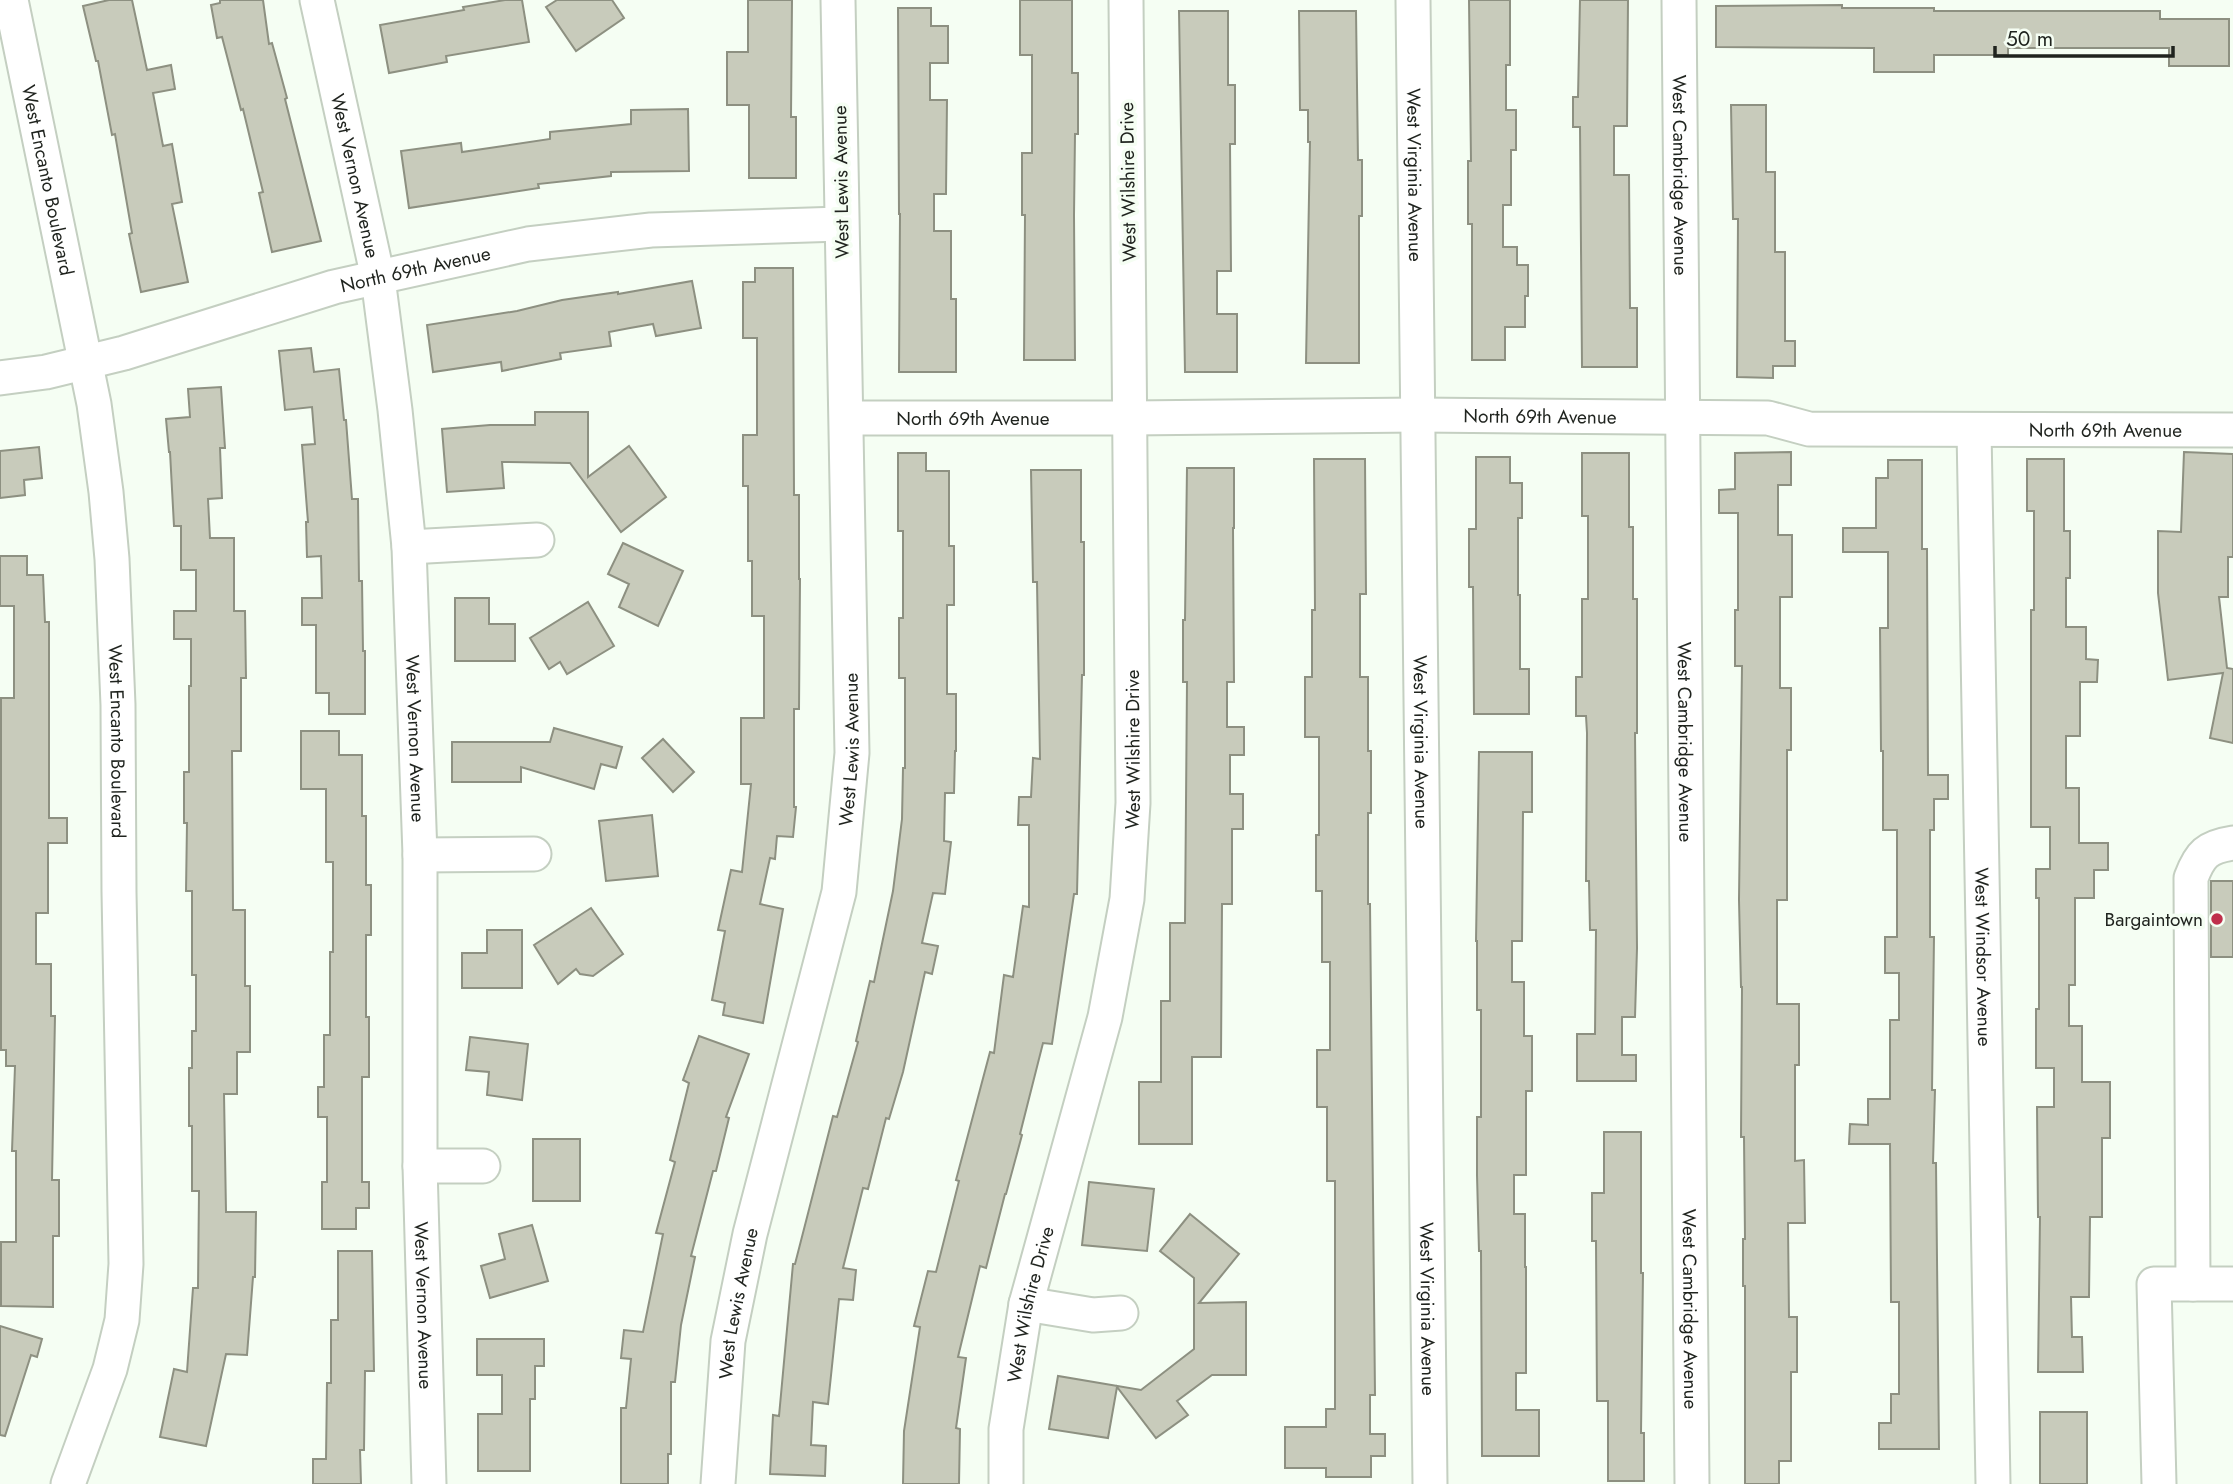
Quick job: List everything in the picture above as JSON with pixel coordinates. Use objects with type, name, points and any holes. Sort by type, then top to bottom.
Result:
[{"type":"street","name":"West Encanto Boulevard","points":[[11,0],[94,404],[112,559],[118,705],[125,1264],[121,1320],[110,1369],[68,1484]]},
{"type":"street","name":"West Vernon Avenue","points":[[317,0],[378,278],[409,547],[420,855],[420,1166],[429,1484]]},
{"type":"street","name":"West Lewis Avenue","points":[[718,1484],[728,1341],[750,1234],[839,892],[852,753],[838,0]]},
{"type":"street","name":"West Wilshire Drive","points":[[1006,1484],[1006,1429],[1026,1304],[1105,1017],[1127,900],[1133,803],[1126,0]]},
{"type":"street","name":"West Virginia Avenue","points":[[1413,0],[1430,1484]]},
{"type":"street","name":"West Cambridge Avenue","points":[[1679,0],[1692,1484]]},
{"type":"street","name":"North 69th Avenue","points":[[0,378],[46,372],[124,353],[334,287],[528,244],[650,230],[841,224]]},
{"type":"street","name":"North 69th Avenue","points":[[846,418],[1418,415],[1768,418],[1809,429],[2233,430]]},
{"type":"street","name":"West Windsor Avenue","points":[[1974,430],[1993,1484]]},
{"type":"street","points":[[409,547],[537,540]]},
{"type":"street","points":[[2193,1284],[2191,878],[2196,863],[2206,851],[2233,842]]},
{"type":"street","points":[[420,855],[534,854]]},
{"type":"street","points":[[420,1166],[483,1166]]},
{"type":"street","points":[[2158,1484],[2154,1284],[2233,1284]]},
{"type":"street","points":[[1026,1304],[1093,1315],[1121,1314]]},
{"type":"building","points":[[109,0],[132,0],[147,70],[171,65],[175,89],[153,93],[163,146],[172,144],[182,202],[172,204],[188,282],[141,292],[129,234],[132,233],[115,134],[112,135],[98,61],[83,6]]},
{"type":"building","points":[[220,0],[263,0],[269,44],[272,43],[287,98],[285,99],[321,241],[272,252],[259,193],[263,192],[243,109],[241,110],[222,37],[217,38],[211,5],[220,3]]},
{"type":"building","points":[[505,0],[522,0],[529,42],[446,56],[447,62],[389,73],[380,25]]},
{"type":"building","points":[[557,0],[612,0],[624,18],[576,51],[546,7]]},
{"type":"building","points":[[748,0],[792,0],[791,117],[796,117],[796,178],[749,178],[749,105],[727,105],[727,52],[748,52]]},
{"type":"building","points":[[1020,0],[1072,0],[1072,73],[1078,73],[1074,215],[1075,360],[1024,360],[1025,215],[1022,215],[1022,153],[1032,153],[1032,55],[1020,55]]},
{"type":"building","points":[[1469,0],[1510,0],[1510,65],[1506,65],[1506,110],[1516,110],[1516,150],[1511,150],[1511,205],[1503,205],[1503,247],[1517,247],[1517,265],[1528,265],[1528,296],[1525,296],[1525,327],[1505,327],[1505,360],[1472,360],[1472,224],[1468,224],[1468,161],[1471,161]]},
{"type":"building","points":[[1580,0],[1628,0],[1627,126],[1614,126],[1614,175],[1629,175],[1630,308],[1637,308],[1637,367],[1582,367],[1580,127],[1573,127],[1573,97],[1578,97]]},
{"type":"building","points":[[1842,5],[1842,8],[1934,8],[1934,11],[2160,11],[2160,19],[2229,19],[2229,66],[2169,66],[2169,48],[2008,48],[2008,55],[1934,55],[1934,72],[1874,72],[1874,48],[1716,47],[1716,6]]},
{"type":"building","points":[[898,8],[931,8],[931,26],[948,26],[948,63],[930,63],[930,100],[947,100],[946,194],[934,194],[934,231],[951,231],[951,299],[956,299],[956,372],[899,372]]},
{"type":"building","points":[[1179,11],[1228,11],[1228,85],[1235,85],[1235,144],[1230,144],[1231,271],[1217,271],[1217,314],[1237,314],[1237,372],[1185,372]]},
{"type":"building","points":[[1299,11],[1356,11],[1358,160],[1362,160],[1362,216],[1359,216],[1359,363],[1306,363],[1310,142],[1308,110],[1300,110]]},
{"type":"building","points":[[1731,105],[1766,105],[1766,172],[1775,172],[1775,252],[1785,252],[1785,341],[1795,341],[1795,366],[1773,366],[1773,378],[1737,377],[1738,219],[1733,219]]},
{"type":"building","points":[[688,109],[689,171],[611,172],[611,176],[538,184],[539,188],[409,208],[401,151],[461,143],[462,152],[550,139],[550,132],[631,124],[631,110]]},
{"type":"building","points":[[755,268],[793,268],[794,495],[799,495],[800,579],[799,709],[794,709],[796,807],[793,837],[777,836],[775,859],[770,858],[760,904],[783,909],[763,1023],[723,1015],[725,1003],[712,1000],[725,931],[718,930],[731,870],[742,872],[751,784],[741,784],[741,718],[764,718],[764,616],[752,616],[752,561],[748,561],[748,486],[743,486],[743,435],[757,435],[757,338],[743,338],[743,282],[755,282]]},
{"type":"building","points":[[692,281],[701,328],[656,336],[653,324],[609,332],[611,346],[560,353],[561,359],[502,371],[501,362],[433,372],[427,325],[517,311],[562,300],[618,294]]},
{"type":"building","points":[[311,348],[314,372],[339,369],[352,499],[358,499],[365,714],[329,714],[329,693],[316,693],[316,625],[302,625],[302,598],[322,598],[321,556],[307,557],[308,522],[302,445],[315,444],[312,407],[285,410],[279,351]]},
{"type":"building","points":[[221,387],[225,448],[220,448],[222,498],[208,499],[210,538],[234,538],[234,611],[245,611],[246,678],[241,678],[241,751],[232,751],[233,910],[245,910],[245,986],[250,986],[250,1052],[237,1052],[237,1094],[224,1094],[226,1212],[256,1212],[255,1277],[247,1355],[226,1354],[206,1446],[160,1437],[174,1369],[187,1372],[193,1288],[198,1288],[199,1191],[192,1191],[192,1126],[189,1126],[189,1068],[192,1068],[192,1031],[196,1031],[196,975],[192,975],[192,891],[186,891],[187,823],[184,823],[184,772],[189,772],[191,639],[174,639],[174,611],[196,611],[196,570],[181,570],[181,526],[174,526],[166,419],[190,417],[188,389]]},
{"type":"building","points":[[535,412],[588,412],[588,477],[629,446],[666,497],[621,532],[570,463],[502,462],[504,488],[447,492],[442,429],[535,425]]},
{"type":"building","points":[[39,447],[42,478],[24,480],[25,495],[0,498],[0,451]]},
{"type":"building","points":[[1791,452],[1791,485],[1778,485],[1778,535],[1792,535],[1792,597],[1780,597],[1780,688],[1791,688],[1791,750],[1787,750],[1787,900],[1777,900],[1777,1004],[1799,1004],[1799,1065],[1795,1065],[1795,1161],[1804,1160],[1805,1223],[1788,1223],[1789,1317],[1797,1317],[1797,1372],[1791,1372],[1791,1461],[1779,1461],[1779,1484],[1745,1484],[1744,1137],[1741,1137],[1742,987],[1739,900],[1742,666],[1735,666],[1738,513],[1719,513],[1719,490],[1735,489],[1735,453]]},
{"type":"building","points":[[2184,452],[2233,454],[2233,557],[2228,557],[2228,597],[2219,597],[2227,668],[2233,669],[2233,743],[2210,738],[2223,673],[2168,680],[2158,593],[2158,531],[2181,532]]},
{"type":"building","points":[[898,453],[926,453],[926,471],[949,471],[949,546],[954,546],[954,605],[947,605],[947,694],[956,694],[956,751],[954,793],[945,793],[944,841],[951,842],[945,894],[933,893],[922,943],[938,946],[932,974],[925,972],[903,1072],[889,1119],[886,1118],[868,1189],[863,1188],[843,1268],[856,1270],[853,1300],[839,1299],[828,1404],[813,1402],[811,1445],[826,1446],[825,1476],[770,1474],[773,1415],[779,1416],[793,1264],[833,1116],[837,1117],[858,1042],[856,1041],[870,981],[874,982],[893,891],[905,768],[905,678],[899,678],[899,618],[903,618],[903,531],[898,531]]},
{"type":"building","points":[[1582,453],[1629,453],[1629,527],[1633,527],[1633,599],[1637,599],[1637,948],[1635,1017],[1622,1017],[1622,1055],[1636,1055],[1636,1081],[1577,1081],[1577,1034],[1595,1034],[1596,930],[1590,930],[1589,881],[1586,881],[1586,716],[1576,716],[1576,677],[1582,677],[1582,599],[1588,599],[1588,516],[1582,516]]},
{"type":"building","points":[[1476,457],[1510,457],[1510,483],[1522,483],[1522,518],[1518,518],[1520,669],[1529,669],[1529,714],[1474,714],[1473,587],[1469,587],[1469,529],[1476,529]]},
{"type":"building","points":[[1314,459],[1365,459],[1366,594],[1360,594],[1360,677],[1368,677],[1368,751],[1371,751],[1368,904],[1375,1395],[1370,1395],[1370,1434],[1385,1434],[1385,1456],[1371,1456],[1371,1477],[1326,1477],[1326,1468],[1285,1468],[1285,1427],[1326,1427],[1326,1409],[1335,1409],[1335,1181],[1327,1181],[1327,1107],[1317,1107],[1317,1050],[1330,1050],[1330,962],[1322,962],[1322,891],[1316,891],[1319,737],[1305,737],[1305,677],[1312,677],[1312,610],[1315,610]]},
{"type":"building","points":[[2027,459],[2064,459],[2064,531],[2070,531],[2066,627],[2086,627],[2086,659],[2098,660],[2097,682],[2080,682],[2080,736],[2066,736],[2066,788],[2079,788],[2079,843],[2108,843],[2108,870],[2094,870],[2094,898],[2075,898],[2075,985],[2069,985],[2069,1026],[2082,1026],[2082,1082],[2110,1082],[2110,1138],[2102,1138],[2102,1217],[2090,1217],[2089,1297],[2071,1297],[2072,1337],[2082,1337],[2083,1372],[2038,1372],[2040,1217],[2037,1107],[2054,1107],[2054,1068],[2036,1068],[2039,898],[2036,898],[2036,869],[2050,869],[2050,827],[2031,827],[2034,511],[2027,511]]},
{"type":"building","points":[[1888,460],[1922,460],[1922,549],[1927,549],[1928,775],[1948,775],[1948,799],[1934,799],[1934,830],[1930,830],[1930,937],[1934,937],[1932,1090],[1935,1090],[1933,1163],[1936,1163],[1939,1449],[1879,1449],[1879,1423],[1891,1423],[1891,1394],[1899,1394],[1899,1302],[1891,1302],[1890,1144],[1849,1144],[1850,1124],[1868,1125],[1868,1099],[1890,1099],[1890,1020],[1899,1020],[1899,973],[1885,973],[1885,937],[1897,937],[1897,830],[1883,830],[1881,751],[1880,628],[1888,628],[1888,552],[1843,552],[1843,528],[1876,528],[1876,478],[1888,478]]},
{"type":"building","points":[[1187,468],[1234,468],[1234,682],[1227,682],[1227,727],[1244,727],[1244,755],[1230,755],[1230,794],[1243,794],[1243,829],[1232,829],[1232,904],[1222,904],[1221,1057],[1192,1057],[1192,1144],[1139,1144],[1139,1082],[1161,1082],[1161,1001],[1170,1001],[1170,923],[1185,923],[1187,682],[1183,682],[1183,620]]},
{"type":"building","points":[[1031,470],[1081,470],[1084,675],[1077,894],[1074,894],[1052,1044],[1043,1043],[1020,1134],[1022,1135],[986,1268],[980,1266],[958,1357],[966,1358],[956,1428],[960,1429],[959,1484],[903,1484],[904,1431],[920,1327],[914,1326],[928,1271],[936,1272],[959,1181],[956,1180],[990,1052],[994,1053],[1004,975],[1013,977],[1023,906],[1029,907],[1029,825],[1018,825],[1019,797],[1031,797],[1033,758],[1040,759],[1037,582],[1033,582]]},
{"type":"building","points":[[623,543],[683,571],[658,626],[619,607],[629,584],[608,574]]},
{"type":"building","points":[[0,556],[27,556],[27,575],[43,575],[45,622],[49,622],[49,818],[67,818],[67,843],[48,843],[48,913],[36,913],[36,964],[51,964],[51,1016],[55,1016],[52,1180],[59,1180],[59,1236],[53,1236],[53,1307],[1,1306],[1,1242],[16,1242],[16,1151],[12,1151],[15,1066],[6,1066],[6,1050],[1,1050],[1,698],[14,698],[14,606],[0,606]]},
{"type":"building","points":[[455,598],[489,598],[489,624],[515,624],[515,661],[455,661]]},
{"type":"building","points":[[588,602],[614,646],[567,674],[560,662],[549,669],[530,638]]},
{"type":"building","points":[[554,728],[622,747],[616,768],[601,764],[594,789],[521,767],[521,782],[452,782],[452,742],[550,742]]},
{"type":"building","points":[[301,731],[339,731],[339,755],[362,755],[362,816],[366,816],[366,885],[371,885],[371,935],[366,935],[369,1077],[362,1077],[362,1182],[369,1182],[369,1208],[356,1208],[356,1229],[322,1229],[322,1182],[327,1182],[327,1117],[318,1117],[318,1087],[324,1087],[324,1035],[330,1035],[333,862],[326,862],[326,789],[301,789]]},
{"type":"building","points":[[663,739],[694,772],[673,792],[642,758]]},
{"type":"building","points":[[1479,752],[1532,752],[1532,812],[1523,812],[1522,941],[1512,941],[1512,982],[1524,982],[1524,1036],[1532,1036],[1532,1091],[1526,1091],[1526,1175],[1514,1175],[1514,1214],[1525,1214],[1526,1267],[1526,1373],[1516,1373],[1516,1410],[1539,1410],[1539,1456],[1482,1456],[1481,1251],[1477,1175],[1477,1117],[1481,1117],[1481,1010],[1477,1010],[1476,941]]},
{"type":"building","points":[[652,815],[658,876],[606,881],[599,821]]},
{"type":"building","name":"Bargaintown","points":[[2211,881],[2233,881],[2233,957],[2211,957]]},
{"type":"building","points":[[591,908],[623,954],[593,976],[580,974],[576,969],[558,984],[534,945]]},
{"type":"building","points":[[487,930],[522,930],[522,988],[462,988],[462,953],[487,953]]},
{"type":"building","points":[[699,1036],[749,1054],[726,1117],[729,1118],[716,1171],[713,1171],[691,1256],[695,1257],[681,1325],[675,1382],[671,1382],[671,1454],[668,1454],[668,1484],[621,1484],[621,1408],[626,1408],[631,1359],[621,1358],[624,1330],[643,1332],[663,1234],[656,1233],[675,1162],[670,1160],[689,1083],[683,1080]]},
{"type":"building","points":[[470,1037],[528,1044],[522,1100],[487,1095],[489,1072],[466,1070]]},
{"type":"building","points":[[1604,1132],[1641,1132],[1641,1433],[1644,1433],[1644,1481],[1608,1481],[1608,1401],[1597,1401],[1596,1241],[1592,1241],[1592,1193],[1604,1193]]},
{"type":"building","points":[[533,1139],[580,1139],[580,1201],[533,1201]]},
{"type":"building","points":[[1089,1182],[1154,1189],[1147,1251],[1082,1245]]},
{"type":"building","points":[[1190,1214],[1239,1254],[1199,1303],[1246,1302],[1246,1375],[1212,1375],[1177,1401],[1188,1415],[1156,1438],[1117,1387],[1108,1438],[1049,1429],[1058,1376],[1141,1390],[1194,1349],[1194,1278],[1160,1251]]},
{"type":"building","points":[[532,1225],[548,1281],[490,1298],[481,1266],[505,1259],[499,1234]]},
{"type":"building","points":[[338,1251],[372,1251],[374,1371],[365,1371],[364,1450],[360,1450],[361,1484],[313,1484],[313,1459],[326,1459],[327,1383],[331,1383],[331,1320],[338,1320]]},
{"type":"building","points":[[0,1326],[42,1339],[37,1357],[31,1355],[5,1436],[0,1435]]},
{"type":"building","points":[[477,1339],[544,1339],[544,1366],[535,1366],[535,1399],[530,1399],[530,1471],[478,1471],[478,1414],[502,1414],[502,1375],[477,1375]]},
{"type":"building","points":[[2040,1412],[2087,1412],[2087,1484],[2040,1484]]},
{"type":"place","name":"Bargaintown","points":[[2217,919]]}]
